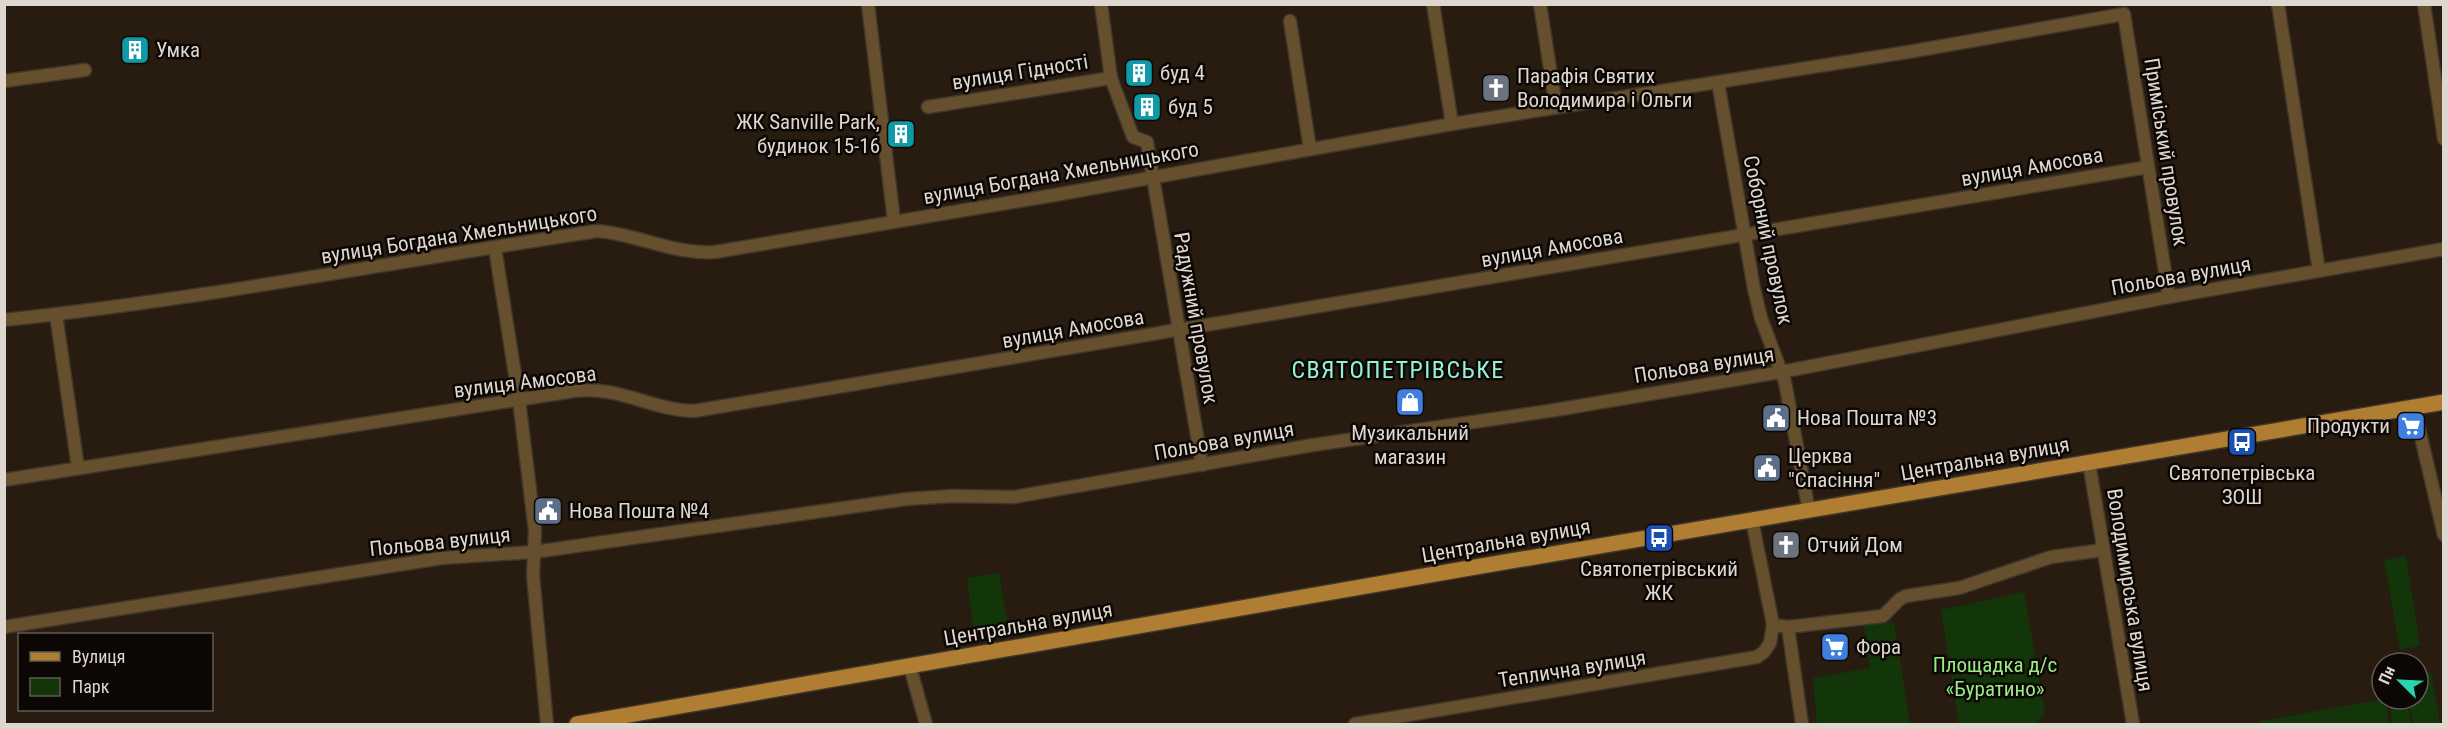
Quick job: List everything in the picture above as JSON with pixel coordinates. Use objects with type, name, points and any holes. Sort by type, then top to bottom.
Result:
[{"type":"main road","name":"Центральна вулиця","points":[[577,724],[2444,402]]},
{"type":"street","points":[[867,4],[894,221]]},
{"type":"street","points":[[1101,4],[1111,78]]},
{"type":"street","points":[[1433,4],[1452,124]]},
{"type":"street","points":[[1540,4],[1556,107]]},
{"type":"street","points":[[2278,4],[2319,271]]},
{"type":"street","points":[[2424,4],[2444,139]]},
{"type":"street","name":"вулиця Богдана Хмельницького","points":[[4,320],[56,315],[247,288],[597,231],[611,232],[672,249],[703,252],[1153,178],[1452,124],[1908,52],[2124,14]]},
{"type":"street","name":"Приміський провулок","points":[[2124,14],[2169,297]]},
{"type":"street","points":[[1290,21],[1310,149]]},
{"type":"street","points":[[4,81],[85,70]]},
{"type":"street","name":"вулиця Гідності","points":[[928,106],[1111,78],[1133,137],[1147,142],[1153,178]]},
{"type":"street","name":"Соборний провулок","points":[[1718,82],[1744,236],[1761,318],[1785,382],[1809,511]]},
{"type":"street","name":"вулиця Амосова","points":[[4,480],[593,389],[622,394],[670,408],[694,411],[2148,167]]},
{"type":"street","name":"Радужний провулок","points":[[1153,178],[1202,465]]},
{"type":"street","points":[[495,248],[519,400],[535,531],[533,575],[547,724]]},
{"type":"street","name":"Польова вулиця","points":[[4,627],[442,558],[534,552],[907,499],[952,496],[1014,497],[1781,372],[2169,297],[2444,249]]},
{"type":"street","points":[[56,315],[78,468]]},
{"type":"street","points":[[2414,407],[2443,533]]},
{"type":"street","name":"Володимирська вулиця","points":[[2090,462],[2133,724]]},
{"type":"street","points":[[1752,520],[1773,625],[1788,627],[1883,616],[1906,596],[1959,588],[2050,557],[2103,550]]},
{"type":"street","name":"Теплична вулиця","points":[[1355,724],[1750,660],[1764,652],[1770,643],[1773,625]]},
{"type":"street","points":[[1788,627],[1802,724]]},
{"type":"street","points":[[910,667],[926,724]]},
{"type":"green space","points":[[2406,556],[2420,646],[2400,650],[2384,560]]},
{"type":"green space","points":[[999,573],[1010,637],[975,642],[967,578]]},
{"type":"green space","name":"Площадка д/с «Буратино»","points":[[2024,592],[2045,713],[2036,724],[1959,724],[1941,610]]},
{"type":"green space","points":[[1894,622],[1910,724],[1817,724],[1813,678],[1870,668],[1864,625]]},
{"type":"green space","points":[[2430,672],[2440,724],[2413,724],[2411,711],[2430,711]]},
{"type":"green space","points":[[2370,702],[2370,711],[2387,711],[2389,724],[2261,724],[2260,721]]},
{"type":"green space","points":[[2391,711],[2409,711],[2411,724],[2393,724]]},
{"type":"place","name":"Умка","points":[[135,50]]},
{"type":"place","name":"буд 4","points":[[1139,73]]},
{"type":"place","name":"Парафія Святих Володимира і Ольги","points":[[1496,88]]},
{"type":"place","name":"буд 5","points":[[1147,107]]},
{"type":"place","name":"ЖК Sanville Park, будинок 15-16","points":[[901,134]]},
{"type":"place","name":"Музикальний магазин","points":[[1410,402]]},
{"type":"place","name":"Нова Пошта №3","points":[[1776,418]]},
{"type":"place","name":"Продукти","points":[[2411,426]]},
{"type":"place","name":"Святопетрівська ЗОШ","points":[[2242,442]]},
{"type":"place","name":"Церква \"Спасіння\"","points":[[1767,468]]},
{"type":"place","name":"Нова Пошта №4","points":[[548,511]]},
{"type":"place","name":"Святопетрівський ЖК","points":[[1659,538]]},
{"type":"place","name":"Отчий Дом","points":[[1786,545]]},
{"type":"place","name":"Фора","points":[[1835,647]]},
{"type":"district","name":"СВЯТОПЕТРІВСЬКЕ","points":[[1398,370]]}]
